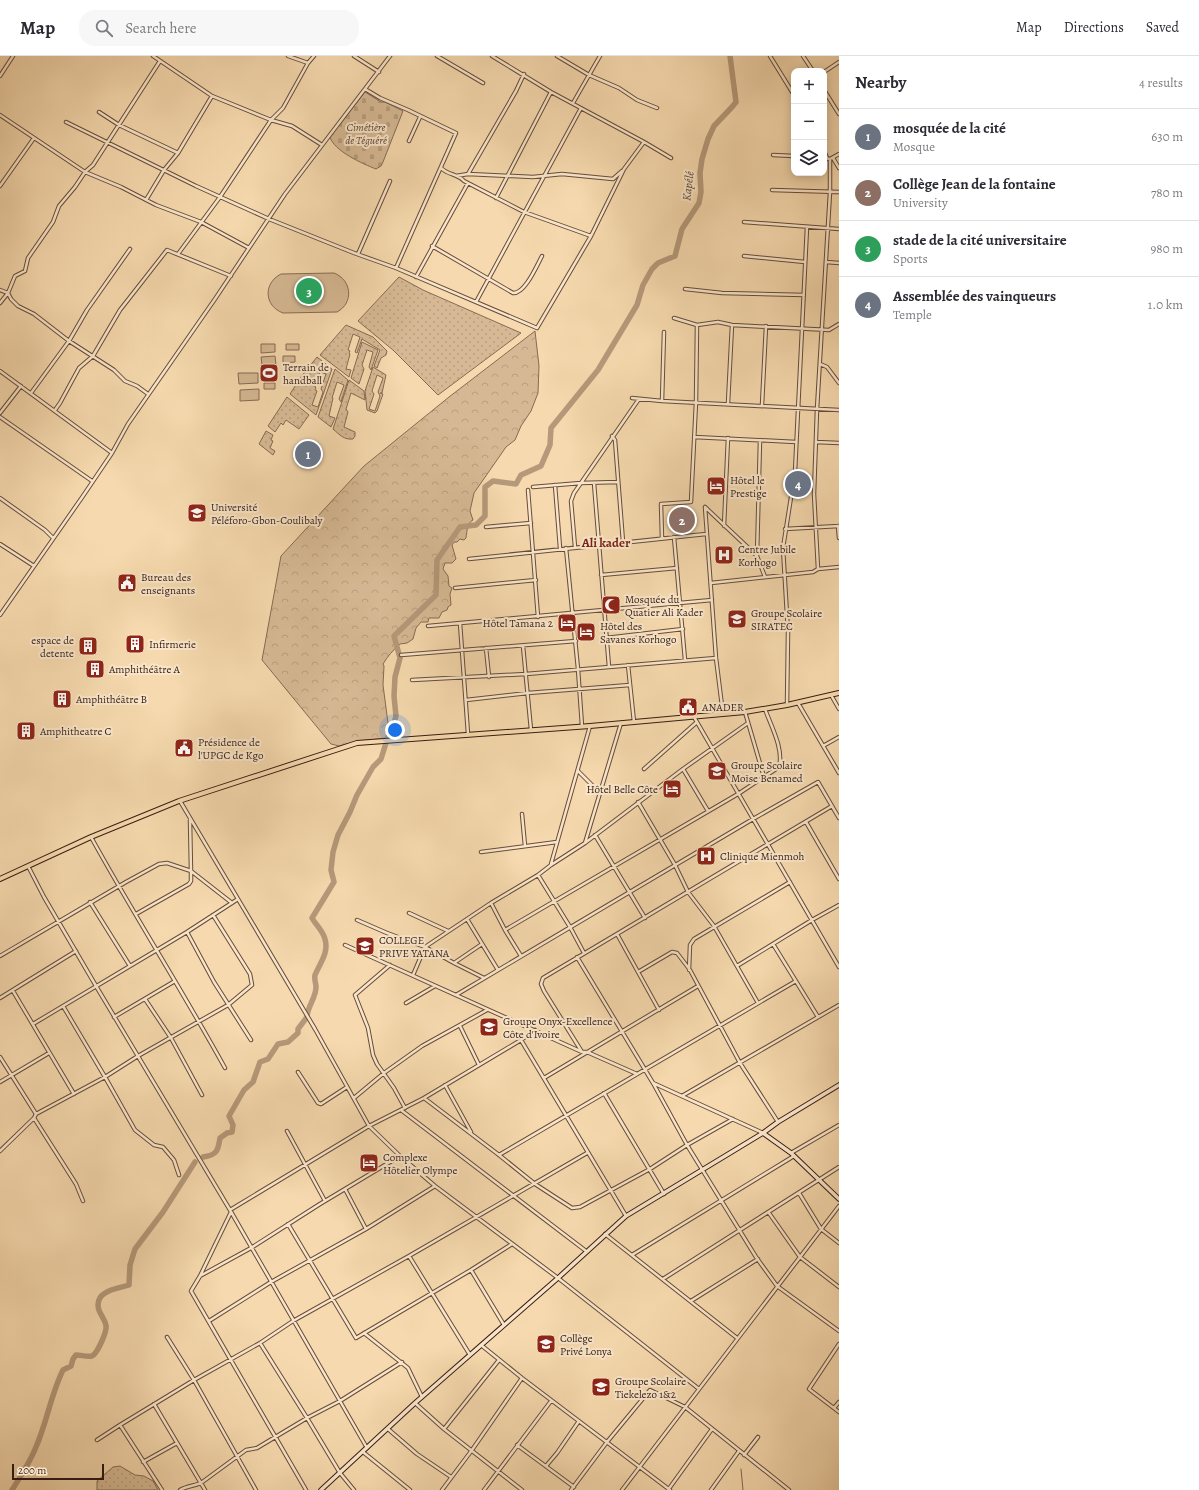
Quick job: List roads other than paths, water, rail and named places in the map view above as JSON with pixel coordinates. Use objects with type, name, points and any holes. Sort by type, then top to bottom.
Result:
[{"type":"main road","points":[[0,878],[91,837],[180,801],[357,743],[590,726],[745,712],[787,705],[839,692]]},
{"type":"main road","points":[[321,1490],[415,1403],[558,1278],[626,1216],[839,1085]]},
{"type":"main road","points":[[763,1133],[792,1154],[839,1199]]},
{"type":"street","points":[[0,76],[13,56]]},
{"type":"street","points":[[153,56],[212,96],[271,120],[292,126],[322,145]]},
{"type":"street","points":[[288,56],[308,63]]},
{"type":"street","points":[[178,254],[220,197],[271,120],[283,108],[308,63],[314,56]]},
{"type":"street","points":[[354,56],[379,72]]},
{"type":"street","points":[[0,615],[112,453],[128,424],[148,394],[231,276],[285,194],[390,56]]},
{"type":"street","points":[[437,56],[483,83]]},
{"type":"street","points":[[492,56],[552,92],[671,158]]},
{"type":"street","points":[[557,56],[589,75],[619,88],[637,100],[657,108]]},
{"type":"street","points":[[573,103],[600,56]]},
{"type":"street","points":[[770,56],[791,89]]},
{"type":"street","points":[[804,56],[811,68]]},
{"type":"street","points":[[0,303],[8,293],[15,276],[25,271],[28,258],[53,222],[59,206],[85,172],[93,165],[160,61]]},
{"type":"street","points":[[827,70],[839,62]]},
{"type":"street","points":[[468,174],[516,91],[524,74]]},
{"type":"street","points":[[365,89],[380,98],[456,133],[396,268]]},
{"type":"street","points":[[496,198],[552,92]]},
{"type":"street","points":[[827,95],[839,114]]},
{"type":"street","points":[[146,200],[164,170],[178,153],[212,96]]},
{"type":"street","points":[[476,302],[581,108]]},
{"type":"street","points":[[99,112],[119,126],[178,153]]},
{"type":"street","points":[[0,115],[85,172],[146,200],[201,222],[250,248]]},
{"type":"street","points":[[409,140],[420,117]]},
{"type":"street","points":[[66,122],[220,197],[269,219],[396,268],[537,328],[591,236],[624,169],[644,142]]},
{"type":"street","points":[[0,186],[34,138]]},
{"type":"street","points":[[828,158],[839,154]]},
{"type":"street","points":[[773,155],[791,156]]},
{"type":"street","points":[[828,158],[839,168]]},
{"type":"street","points":[[818,569],[814,494],[817,409],[830,192],[828,158]]},
{"type":"street","points":[[441,168],[524,212],[591,236]]},
{"type":"street","points":[[456,176],[468,174],[533,177],[562,174],[613,179],[624,169]]},
{"type":"street","points":[[358,254],[390,181]]},
{"type":"street","points":[[416,277],[468,183]]},
{"type":"street","points":[[772,190],[839,192]]},
{"type":"street","points":[[744,222],[839,229]]},
{"type":"street","points":[[787,705],[788,632],[783,548],[795,472],[807,227]]},
{"type":"street","points":[[432,246],[516,294],[525,286],[542,256]]},
{"type":"street","points":[[30,393],[69,341],[87,310],[130,249]]},
{"type":"street","points":[[55,410],[79,368],[93,356],[120,310],[166,250],[231,276]]},
{"type":"street","points":[[744,256],[805,262]]},
{"type":"street","points":[[826,262],[839,263]]},
{"type":"street","points":[[685,289],[722,293],[804,295]]},
{"type":"street","points":[[0,290],[8,293],[11,299],[18,306],[34,314],[69,341],[114,370],[125,381],[137,386],[148,394]]},
{"type":"street","points":[[674,318],[697,324],[718,322],[732,325],[829,330],[839,324]]},
{"type":"street","points":[[662,538],[661,504],[691,502],[696,402],[697,324]]},
{"type":"street","points":[[728,404],[732,325]]},
{"type":"street","points":[[762,405],[766,326]]},
{"type":"street","points":[[662,401],[664,332]]},
{"type":"street","points":[[820,364],[827,367],[839,383]]},
{"type":"street","points":[[0,370],[112,453]]},
{"type":"street","points":[[0,413],[21,386]]},
{"type":"street","points":[[632,398],[662,401],[839,410]]},
{"type":"street","points":[[575,547],[571,501],[581,482],[639,398]]},
{"type":"street","points":[[0,417],[92,482]]},
{"type":"street","points":[[612,436],[615,440],[623,542]]},
{"type":"street","points":[[694,437],[796,442]]},
{"type":"street","points":[[724,526],[728,438]]},
{"type":"street","points":[[760,440],[757,556],[765,577]]},
{"type":"street","points":[[816,442],[839,443]]},
{"type":"street","points":[[533,487],[581,482],[618,482]]},
{"type":"street","points":[[594,483],[603,610],[609,667]]},
{"type":"street","points":[[555,485],[560,548]]},
{"type":"street","points":[[528,490],[538,617]]},
{"type":"street","points":[[0,498],[45,530],[53,538]]},
{"type":"street","points":[[723,714],[716,658],[705,507],[757,556]]},
{"type":"street","points":[[486,527],[530,522]]},
{"type":"street","points":[[785,529],[839,526],[839,538]]},
{"type":"street","points":[[470,559],[560,548],[706,534]]},
{"type":"street","points":[[674,537],[685,660]]},
{"type":"street","points":[[0,544],[34,566]]},
{"type":"street","points":[[566,548],[576,641],[582,726]]},
{"type":"street","points":[[601,575],[677,568]]},
{"type":"street","points":[[710,583],[813,572],[818,569],[839,568]]},
{"type":"street","points":[[455,588],[536,580]]},
{"type":"street","points":[[428,626],[712,600]]},
{"type":"street","points":[[460,623],[468,734]]},
{"type":"street","points":[[606,638],[683,629]]},
{"type":"street","points":[[401,655],[576,641]]},
{"type":"street","points":[[523,646],[531,730]]},
{"type":"street","points":[[486,648],[489,676]]},
{"type":"street","points":[[412,680],[526,674],[716,658]]},
{"type":"street","points":[[628,665],[634,722]]},
{"type":"street","points":[[466,700],[528,693],[630,685]]},
{"type":"street","points":[[831,695],[839,709]]},
{"type":"street","points":[[798,702],[839,773]]},
{"type":"street","points":[[505,930],[738,794],[779,767],[780,762],[776,740],[764,708]]},
{"type":"street","points":[[745,712],[764,777]]},
{"type":"street","points":[[694,717],[839,967]]},
{"type":"street","points":[[644,769],[697,722]]},
{"type":"street","points":[[585,843],[621,723]]},
{"type":"street","points":[[413,975],[425,947],[491,903],[538,875],[585,843],[638,802],[748,723]]},
{"type":"street","points":[[551,865],[590,726]]},
{"type":"street","points":[[823,746],[839,737]]},
{"type":"street","points":[[683,769],[708,811]]},
{"type":"street","points":[[578,770],[600,793]]},
{"type":"street","points":[[456,995],[818,782],[839,818]]},
{"type":"street","points":[[180,801],[315,1029],[369,1126],[400,1156],[435,1186],[558,1278],[699,1388]]},
{"type":"street","points":[[638,802],[675,865],[688,892],[714,926],[758,1003]]},
{"type":"street","points":[[582,1052],[544,991],[541,984],[543,978],[832,806]]},
{"type":"street","points":[[522,814],[525,846]]},
{"type":"street","points":[[136,914],[189,884],[191,881],[190,819]]},
{"type":"street","points":[[806,822],[839,879]]},
{"type":"street","points":[[595,835],[645,918]]},
{"type":"street","points":[[91,837],[118,886],[136,914],[225,1068]]},
{"type":"street","points":[[481,852],[557,842]]},
{"type":"street","points":[[0,956],[90,902],[162,863],[167,863],[191,871],[232,903]]},
{"type":"street","points":[[28,866],[76,952],[230,1211],[367,1448]]},
{"type":"street","points":[[538,875],[584,953]]},
{"type":"street","points":[[690,970],[690,945],[694,939],[790,882]]},
{"type":"street","points":[[33,1024],[187,932],[238,899]]},
{"type":"street","points":[[90,902],[130,966]]},
{"type":"street","points":[[491,903],[521,956]]},
{"type":"street","points":[[737,966],[839,905]]},
{"type":"street","points":[[409,913],[448,931]]},
{"type":"street","points":[[0,1151],[34,1118],[36,1114],[105,1077],[138,1056],[228,1005],[252,985],[250,974],[213,915]]},
{"type":"street","points":[[467,919],[498,970]]},
{"type":"street","points":[[357,920],[387,934],[425,947],[484,978]]},
{"type":"street","points":[[187,932],[214,982],[251,1040]]},
{"type":"street","points":[[617,934],[659,1010]]},
{"type":"street","points":[[454,963],[482,944]]},
{"type":"street","points":[[773,944],[818,1017]]},
{"type":"street","points":[[345,945],[582,1052],[587,1052],[637,1074]]},
{"type":"street","points":[[638,972],[676,951],[690,970],[740,1063],[778,1122]]},
{"type":"street","points":[[0,998],[76,952]]},
{"type":"street","points":[[578,957],[687,1145],[758,1259],[777,1286],[839,1331]]},
{"type":"street","points":[[390,965],[355,995],[369,1033],[373,1055],[405,1108]]},
{"type":"street","points":[[114,1017],[175,981]]},
{"type":"street","points":[[499,1155],[796,981]]},
{"type":"street","points":[[406,1003],[436,986]]},
{"type":"street","points":[[544,1078],[698,986]]},
{"type":"street","points":[[13,990],[74,1094]]},
{"type":"street","points":[[145,999],[171,1038],[202,1095]]},
{"type":"street","points":[[682,1096],[839,1005]]},
{"type":"street","points":[[63,1006],[135,1130],[154,1145],[163,1147],[174,1160],[179,1175]]},
{"type":"street","points":[[354,1098],[384,1073],[422,1046],[488,1010]]},
{"type":"street","points":[[460,1026],[479,1065]]},
{"type":"street","points":[[306,1490],[191,1291],[200,1276],[230,1211],[304,1164],[369,1126],[424,1098],[521,1040],[535,1030]]},
{"type":"street","points":[[521,1040],[587,1153],[626,1216]]},
{"type":"street","points":[[0,1082],[49,1053]]},
{"type":"street","points":[[0,1057],[36,1114]]},
{"type":"street","points":[[298,1072],[318,1103],[321,1104],[347,1087]]},
{"type":"street","points":[[652,1083],[763,1133]]},
{"type":"street","points":[[445,1085],[472,1135]]},
{"type":"street","points":[[604,1093],[664,1194]]},
{"type":"street","points":[[424,1098],[535,1184],[572,1208],[580,1207],[650,1169],[687,1145],[733,1119]]},
{"type":"street","points":[[401,1110],[586,1251]]},
{"type":"street","points":[[34,1118],[76,1184],[83,1201]]},
{"type":"street","points":[[632,1255],[722,1200],[839,1125]]},
{"type":"street","points":[[287,1131],[325,1201]]},
{"type":"street","points":[[98,1440],[194,1380],[260,1343],[293,1321],[476,1218],[587,1153]]},
{"type":"street","points":[[200,1276],[251,1248],[400,1156]]},
{"type":"street","points":[[663,1279],[739,1230],[769,1213],[839,1167]]},
{"type":"street","points":[[209,1321],[271,1282],[366,1229],[435,1186]]},
{"type":"street","points":[[345,1189],[366,1229]]},
{"type":"street","points":[[799,1193],[821,1228],[839,1243]]},
{"type":"street","points":[[622,1490],[839,1206]]},
{"type":"street","points":[[769,1213],[800,1257],[839,1287]]},
{"type":"street","points":[[288,1224],[356,1338],[512,1244]]},
{"type":"street","points":[[605,1234],[738,1338]]},
{"type":"street","points":[[409,1256],[470,1355]]},
{"type":"street","points":[[691,1301],[758,1259]]},
{"type":"street","points":[[471,1270],[504,1325]]},
{"type":"street","points":[[364,1333],[408,1368],[422,1397]]},
{"type":"street","points":[[167,1337],[194,1380],[256,1490]]},
{"type":"street","points":[[260,1343],[340,1474],[354,1490]]},
{"type":"street","points":[[839,1344],[809,1387],[810,1390],[839,1412]]},
{"type":"street","points":[[481,1345],[669,1490],[712,1429]]},
{"type":"street","points":[[444,1429],[499,1360]]},
{"type":"street","points":[[180,1490],[201,1483],[246,1450],[257,1448],[402,1362]]},
{"type":"street","points":[[442,1490],[522,1378]]},
{"type":"street","points":[[571,1490],[650,1390],[685,1407],[789,1490]]},
{"type":"street","points":[[484,1490],[552,1401]]},
{"type":"street","points":[[834,1408],[839,1402]]},
{"type":"street","points":[[415,1403],[444,1429],[472,1450],[497,1472],[522,1490]]},
{"type":"street","points":[[154,1404],[205,1490]]},
{"type":"street","points":[[546,1466],[553,1459],[579,1421]]},
{"type":"street","points":[[120,1425],[162,1490]]},
{"type":"street","points":[[388,1429],[417,1454],[451,1477]]},
{"type":"street","points":[[744,1454],[758,1437]]},
{"type":"street","points":[[143,1462],[177,1443]]},
{"type":"street","points":[[517,1445],[574,1487]]},
{"type":"street","points":[[711,1490],[739,1451]]},
{"type":"street","points":[[363,1452],[410,1490]]},
{"type":"waterway","name":"Kapélé","points":[[388,737],[392,730],[396,716],[394,696],[395,677],[400,658],[394,636],[436,595],[437,560],[460,527],[476,525],[485,516],[485,487],[493,481],[516,484],[521,475],[541,466],[550,445],[551,428],[598,370],[637,305],[643,285],[652,269],[658,263],[675,256],[682,229],[699,203],[701,192],[700,173],[702,159],[708,139],[714,126],[736,102],[730,56]]},
{"type":"waterway","points":[[203,1157],[214,1154],[220,1138],[227,1133],[232,1132],[233,1125],[229,1116],[244,1090],[253,1082],[260,1062],[268,1059],[278,1044],[288,1042],[298,1033],[298,1029],[307,1017],[308,1010],[316,991],[315,975],[326,949],[324,936],[312,918],[334,882],[331,870],[333,852],[338,835],[357,795],[373,767],[381,759],[386,743]]},
{"type":"waterway","points":[[12,1490],[28,1464],[36,1447],[55,1389],[63,1370],[71,1366],[76,1355],[92,1356],[101,1342],[106,1326],[99,1311],[99,1300],[107,1292],[129,1285],[130,1265],[135,1249],[163,1212],[195,1162]]},
{"type":"waterway","points":[[741,1469],[743,1490]]},
{"type":"place","name":"stade de la cité universitaire","points":[[309,291]]},
{"type":"place","name":"Terrain de handball","points":[[269,373]]},
{"type":"place","name":"mosquée de la cité","points":[[308,454]]},
{"type":"place","name":"Assemblée des vainqueurs","points":[[798,484]]},
{"type":"place","name":"Hôtel le Prestige","points":[[716,486]]},
{"type":"place","name":"Université Péléforo-Gbon-Coulibaly","points":[[197,513]]},
{"type":"place","name":"Collège Jean de la fontaine","points":[[682,520]]},
{"type":"place","name":"Centre Jubile Korhogo","points":[[724,555]]},
{"type":"place","name":"Bureau des enseignants","points":[[127,583]]},
{"type":"place","name":"Mosquée du Quatier Ali Kader","points":[[611,605]]},
{"type":"place","name":"Groupe Scolaire SIRATEC","points":[[737,619]]},
{"type":"place","name":"Hôtel Tamana 2","points":[[567,623]]},
{"type":"place","name":"Hôtel des Savanes Korhogo","points":[[586,632]]},
{"type":"place","name":"Infirmerie","points":[[135,644]]},
{"type":"place","name":"espace de detente","points":[[88,646]]},
{"type":"place","name":"Amphithéâtre A","points":[[95,669]]},
{"type":"place","name":"Amphithéâtre B","points":[[62,699]]},
{"type":"place","name":"ANADER","points":[[688,707]]},
{"type":"place","name":"Amphitheatre C","points":[[26,731]]},
{"type":"place","name":"Présidence de l'UPGC de Kgo","points":[[184,748]]},
{"type":"place","name":"Groupe Scolaire Moïse Benamed","points":[[717,771]]},
{"type":"place","name":"Hôtel Belle Côte","points":[[672,789]]},
{"type":"place","name":"Clinique Mienmoh","points":[[706,856]]},
{"type":"place","name":"COLLEGE PRIVE YATANA","points":[[365,946]]},
{"type":"place","name":"Groupe Onyx-Excellence Côte d'Ivoire","points":[[489,1027]]},
{"type":"place","name":"Complexe Hôtelier Olympe","points":[[369,1163]]},
{"type":"place","name":"Collège Privé Lonya","points":[[546,1344]]},
{"type":"place","name":"Groupe Scolaire Tiekelezo 1&2","points":[[601,1387]]},
{"type":"district","name":"Ali kader","points":[[606,542]]},
{"type":"park label","name":"Cimétière de Téguéré","points":[[366,133]]}]
